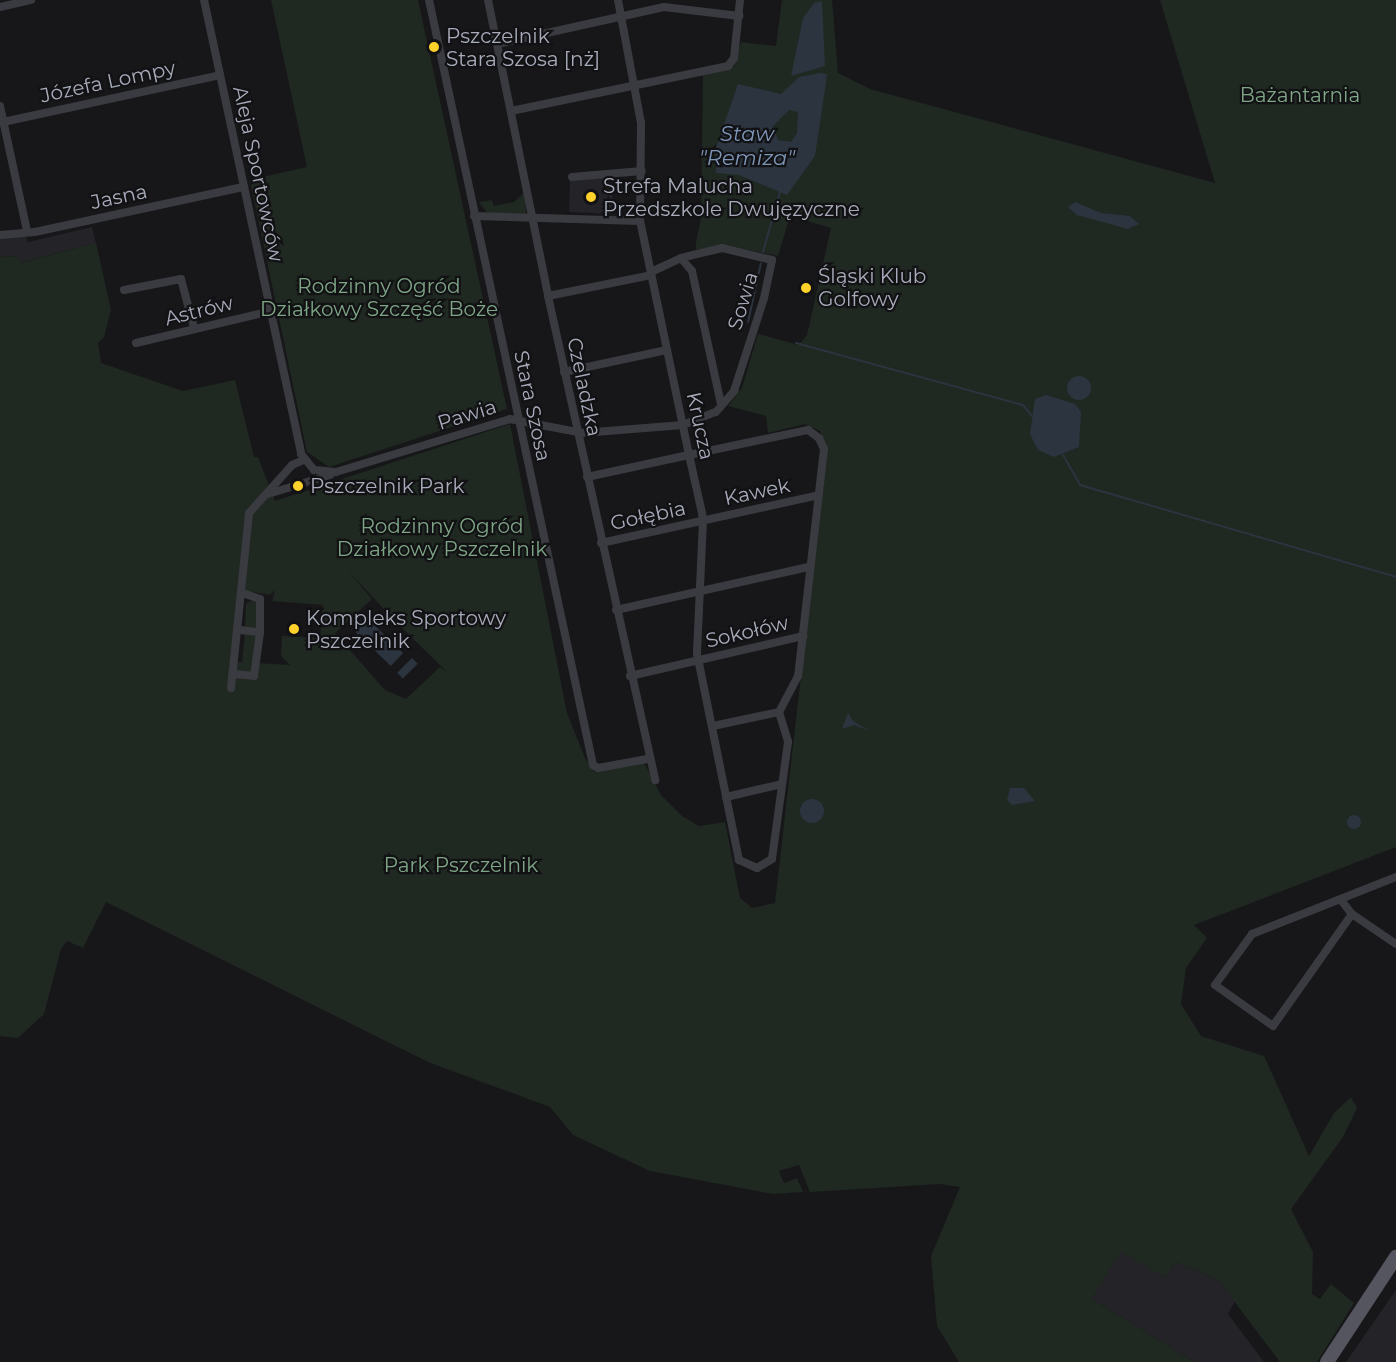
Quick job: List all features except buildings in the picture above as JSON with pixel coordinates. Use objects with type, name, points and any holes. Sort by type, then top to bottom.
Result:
[{"type":"main road","points":[[1327,1362],[1396,1257]]},
{"type":"street","points":[[0,7],[31,0]]},
{"type":"street","name":"Aleja Sportowców","points":[[204,0],[306,463]]},
{"type":"street","name":"Stara Szosa","points":[[429,0],[593,765],[598,768],[647,759]]},
{"type":"street","name":"Czeladzka","points":[[488,0],[577,433],[647,759],[655,780]]},
{"type":"street","name":"Krucza","points":[[618,0],[635,84],[642,171],[640,221],[703,521],[699,660],[740,860],[757,868],[772,859],[782,784]]},
{"type":"street","points":[[511,111],[732,64],[740,0]]},
{"type":"street","points":[[497,44],[664,7],[739,16]]},
{"type":"street","name":"Józefa Lompy","points":[[3,122],[220,75]]},
{"type":"street","points":[[0,106],[27,231]]},
{"type":"street","points":[[572,177],[642,171]]},
{"type":"street","name":"Jasna","points":[[0,235],[244,188]]},
{"type":"street","points":[[474,216],[640,221]]},
{"type":"street","name":"Sowia","points":[[548,296],[651,273],[681,258],[722,248],[772,260],[764,298],[734,391],[716,412],[683,425]]},
{"type":"street","name":"Sowia","points":[[681,258],[693,271],[721,404]]},
{"type":"street","points":[[124,290],[181,279],[194,328]]},
{"type":"street","name":"Astrów","points":[[136,343],[271,311]]},
{"type":"street","points":[[564,372],[667,350]]},
{"type":"street","name":"Pawia","points":[[306,463],[323,473],[336,472],[505,419],[577,433],[683,425]]},
{"type":"street","points":[[587,477],[808,430],[819,438],[824,449],[808,567],[798,676],[779,712],[788,742],[782,784],[726,796]]},
{"type":"street","points":[[306,463],[302,485],[291,480],[290,472],[292,465],[306,463]]},
{"type":"street","points":[[231,688],[240,630],[249,513],[290,472]]},
{"type":"street","points":[[268,494],[302,485],[336,472]]},
{"type":"street","name":"Kawek","points":[[703,521],[819,495]]},
{"type":"street","name":"Gołębia","points":[[601,543],[703,521]]},
{"type":"street","points":[[616,610],[808,567]]},
{"type":"street","points":[[232,674],[254,676],[260,632],[260,599],[243,593]]},
{"type":"street","points":[[240,630],[260,632]]},
{"type":"street","name":"Sokołów","points":[[630,675],[803,636]]},
{"type":"street","points":[[713,726],[779,712]]},
{"type":"street","points":[[1352,914],[1273,1026],[1215,985],[1252,934],[1396,877]]},
{"type":"street","points":[[1341,900],[1352,914],[1396,945]]},
{"type":"shaded area","name":"Strefa Malucha Przedszkole Dwujęzyczne","points":[[613,177],[612,214],[569,212],[570,181]]},
{"type":"shaded area","points":[[92,227],[96,243],[19,263],[18,256],[0,257],[0,238],[25,235],[28,242]]},
{"type":"shaded area","points":[[1120,1251],[1166,1278],[1176,1262],[1218,1280],[1235,1301],[1228,1314],[1264,1362],[1195,1362],[1092,1299]]},
{"type":"shaded area","points":[[1396,1290],[1396,1362],[1346,1362]]},
{"type":"green space","name":"Rodzinny Ogród Działkowy Szczęść Boże","points":[[271,0],[418,0],[507,409],[329,467],[307,452],[250,180],[307,167]]},
{"type":"green space","points":[[782,0],[832,0],[838,73],[870,89],[1215,183],[1160,0],[1396,0],[1396,847],[1194,925],[1207,938],[1186,968],[1181,1004],[1201,1036],[1264,1056],[1309,1156],[1334,1113],[1351,1097],[1357,1108],[1343,1137],[1291,1209],[1313,1252],[1312,1294],[1320,1299],[1331,1284],[1354,1303],[1317,1362],[1280,1362],[1218,1280],[1176,1262],[1166,1278],[1120,1252],[1092,1299],[1195,1362],[959,1362],[937,1326],[931,1256],[960,1187],[940,1184],[810,1192],[799,1165],[779,1171],[784,1183],[797,1178],[803,1192],[773,1194],[650,1171],[573,1135],[550,1107],[428,1062],[106,902],[83,948],[67,941],[61,949],[44,1014],[18,1038],[0,1036],[0,257],[18,256],[20,263],[96,243],[111,310],[104,337],[98,343],[101,363],[183,391],[235,380],[254,457],[258,457],[275,501],[510,424],[567,713],[585,758],[595,772],[644,763],[661,795],[682,816],[699,826],[725,822],[740,898],[752,908],[775,903],[827,449],[820,431],[805,424],[768,433],[766,416],[728,406],[742,388],[758,334],[799,345],[807,335],[831,228],[790,216],[778,256],[723,245],[696,250],[696,243],[701,217],[703,72],[734,66],[741,42],[776,46]],"holes":[[[348,571],[398,624],[448,673],[440,667],[406,699],[385,690],[335,633],[372,599]],[[240,590],[270,595],[275,590],[272,601],[323,605],[320,638],[282,636],[281,656],[290,665],[256,663],[256,635],[245,634],[242,662],[231,662]]]},
{"type":"green space","points":[[525,192],[526,214],[487,213],[479,202],[492,200],[494,206],[514,202]]},
{"type":"green space","points":[[253,599],[258,604],[258,628],[245,627],[246,604]]},
{"type":"water","name":"Staw \"Remiza\"","points":[[822,1],[825,66],[791,76],[803,18],[814,3]]},
{"type":"water","name":"Staw \"Remiza\"","points":[[827,74],[815,156],[787,195],[739,175],[716,173],[716,148],[738,84],[781,94],[799,77]],"holes":[[[789,110],[798,112],[797,133],[791,142],[778,140],[773,126]]]},
{"type":"water","points":[[1075,202],[1101,213],[1130,216],[1139,224],[1128,229],[1077,215],[1068,207]]},
{"type":"water","points":[[1079,376],[1084,377],[1090,383],[1090,393],[1084,399],[1079,400],[1074,399],[1068,393],[1067,388],[1068,383],[1074,377]]},
{"type":"water","points":[[1046,395],[1075,404],[1081,412],[1079,447],[1054,457],[1038,450],[1030,434],[1035,399]]},
{"type":"water","points":[[368,619],[403,653],[391,666],[355,632]]},
{"type":"water","points":[[412,658],[418,664],[403,679],[397,673]]},
{"type":"water","points":[[848,713],[853,721],[870,731],[854,725],[842,729]]},
{"type":"water","points":[[1010,788],[1024,788],[1035,801],[1012,805],[1007,800]]},
{"type":"water","points":[[812,799],[820,803],[824,811],[820,819],[812,823],[804,819],[800,811],[804,803]]},
{"type":"water","points":[[1351,815],[1357,815],[1361,822],[1357,829],[1351,829],[1347,825],[1347,819]]},
{"type":"waterway","points":[[763,252],[780,192]]},
{"type":"waterway","points":[[748,322],[761,263]]},
{"type":"waterway","points":[[796,343],[1023,405],[1032,416]]},
{"type":"waterway","points":[[1063,455],[1080,485],[1396,577]]},
{"type":"place","name":"Pszczelnik Stara Szosa [nż]","points":[[434,47]]},
{"type":"place","name":"Strefa Malucha Przedszkole Dwujęzyczne","points":[[591,197]]},
{"type":"place","name":"Śląski Klub Golfowy","points":[[806,288]]},
{"type":"place","name":"Pszczelnik Park","points":[[298,486]]},
{"type":"place","name":"Kompleks Sportowy Pszczelnik","points":[[294,629]]},
{"type":"park label","name":"Bażantarnia","points":[[1300,95]]},
{"type":"park label","name":"Rodzinny Ogród Działkowy Pszczelnik","points":[[442,538]]},
{"type":"park label","name":"Park Pszczelnik","points":[[461,865]]}]
